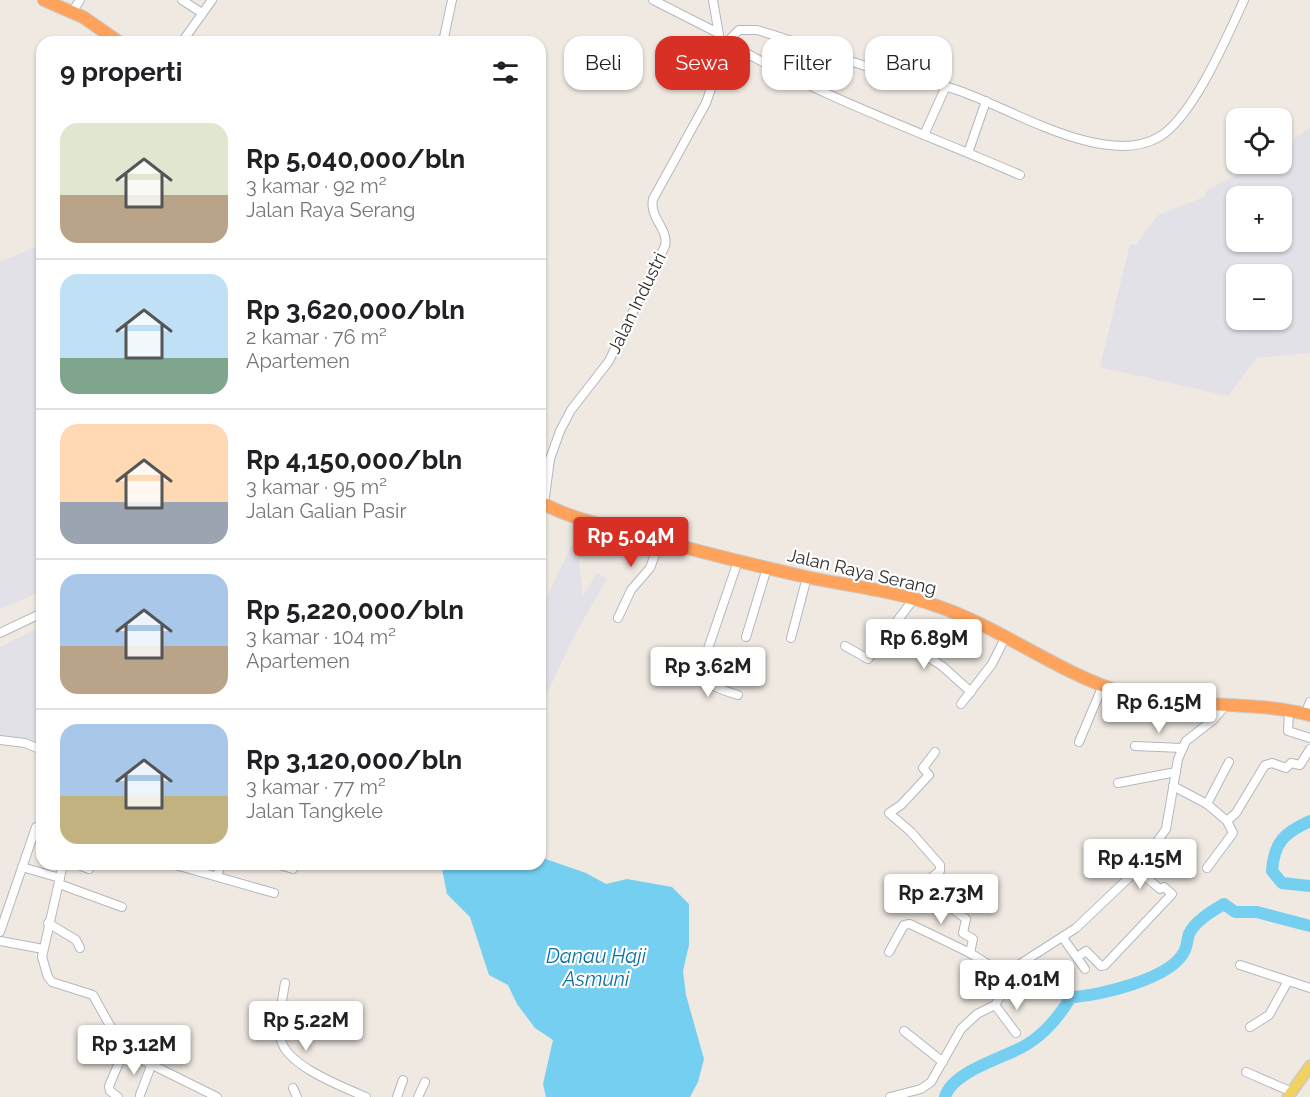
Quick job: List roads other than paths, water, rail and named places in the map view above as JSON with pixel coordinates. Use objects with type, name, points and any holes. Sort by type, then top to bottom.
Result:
[{"type":"highway","points":[[44,0],[72,12],[110,36]]},
{"type":"highway","name":"Jalan Raya Serang","points":[[546,505],[579,518],[660,541],[766,568],[932,604],[1006,636],[1103,685],[1142,697],[1288,711],[1308,710]]},
{"type":"main road","points":[[1290,1095],[1310,1066]]},
{"type":"street","points":[[72,12],[80,0]]},
{"type":"street","points":[[182,0],[202,13]]},
{"type":"street","points":[[186,36],[212,0]]},
{"type":"street","points":[[444,36],[452,0]]},
{"type":"street","points":[[653,0],[720,36]]},
{"type":"street","points":[[713,0],[718,33]]},
{"type":"street","points":[[952,88],[1075,139],[1133,146],[1153,140],[1169,130],[1188,111],[1244,0]]},
{"type":"street","points":[[733,36],[739,30],[756,30],[865,66]]},
{"type":"street","points":[[750,56],[848,104],[1020,175]]},
{"type":"street","name":"Jalan Industri","points":[[546,481],[550,459],[560,431],[571,410],[609,361],[665,246],[666,239],[652,212],[653,199],[706,103],[710,90]]},
{"type":"street","points":[[924,135],[944,90]]},
{"type":"street","points":[[968,153],[986,101]]},
{"type":"street","points":[[618,618],[631,590],[650,568],[660,541]]},
{"type":"street","points":[[738,561],[700,672],[706,681],[716,688],[738,695]]},
{"type":"street","points":[[746,637],[766,568]]},
{"type":"street","points":[[791,638],[807,577]]},
{"type":"street","points":[[845,646],[868,659],[913,600]]},
{"type":"street","points":[[0,633],[36,616]]},
{"type":"street","points":[[889,632],[942,666],[971,692]]},
{"type":"street","points":[[961,704],[992,664],[1006,636]]},
{"type":"street","points":[[1079,742],[1103,685]]},
{"type":"street","points":[[890,1097],[921,1089],[931,1082],[952,1042],[969,1020],[996,1005],[1010,978],[1025,959],[1063,938],[1089,917],[1137,870],[1166,830],[1182,748],[1188,738],[1213,720],[1227,704]]},
{"type":"street","points":[[1288,711],[1288,731],[1310,738]]},
{"type":"street","points":[[0,740],[25,743],[36,748]]},
{"type":"street","points":[[1135,746],[1182,748]]},
{"type":"street","points":[[1227,821],[1236,813],[1265,765],[1272,763],[1286,768],[1289,764],[1300,765],[1310,748]]},
{"type":"street","points":[[935,752],[923,768],[929,775],[901,805],[889,813],[911,832],[940,865],[940,871],[932,877],[932,882],[940,898],[966,919],[963,933],[973,939],[970,953]]},
{"type":"street","points":[[1207,804],[1229,762]]},
{"type":"street","points":[[1118,783],[1176,772]]},
{"type":"street","points":[[1173,786],[1207,804],[1227,821],[1233,833],[1207,868]]},
{"type":"street","points":[[0,932],[36,827]]},
{"type":"street","points":[[22,867],[122,907]]},
{"type":"street","points":[[62,870],[43,949],[42,957],[48,977],[58,985],[93,995],[124,1051],[217,1097]]},
{"type":"street","points":[[195,870],[274,892]]},
{"type":"street","points":[[218,876],[220,870]]},
{"type":"street","points":[[1077,957],[1086,951],[1101,966],[1105,965],[1172,894],[1164,887],[1160,890],[1137,870]]},
{"type":"street","points":[[48,923],[76,940],[80,948]]},
{"type":"street","points":[[889,952],[906,923],[970,953],[1010,978]]},
{"type":"street","points":[[1063,938],[1085,969]]},
{"type":"street","points":[[0,941],[43,949]]},
{"type":"street","points":[[1240,965],[1310,988]]},
{"type":"street","points":[[1250,1027],[1269,1015],[1288,981]]},
{"type":"street","points":[[285,983],[280,1040],[286,1051],[294,1061],[366,1097]]},
{"type":"street","points":[[996,1005],[1016,1033]]},
{"type":"street","points":[[904,1032],[943,1062]]},
{"type":"street","points":[[118,1097],[109,1086],[124,1051]]},
{"type":"street","points":[[140,1095],[152,1066]]},
{"type":"street","points":[[1246,1072],[1290,1095]]},
{"type":"street","points":[[397,1097],[403,1080]]},
{"type":"street","points":[[418,1097],[425,1082]]},
{"type":"water","name":"Danau Haji Asmuni","points":[[546,859],[586,873],[606,884],[627,879],[672,887],[689,904],[689,945],[683,971],[686,995],[704,1059],[698,1082],[690,1097],[546,1097],[543,1084],[553,1040],[535,1028],[517,1004],[508,985],[489,975],[470,917],[447,894],[442,870],[546,870]]},
{"type":"waterway","points":[[1310,821],[1287,834],[1282,840],[1275,853],[1272,871],[1282,883],[1310,886]]},
{"type":"waterway","points":[[945,1097],[950,1088],[968,1073],[1017,1050],[1040,1035],[1071,997],[1133,984],[1149,978],[1176,962],[1184,952],[1189,934],[1195,925],[1224,904],[1235,912],[1257,912],[1310,926]]}]
